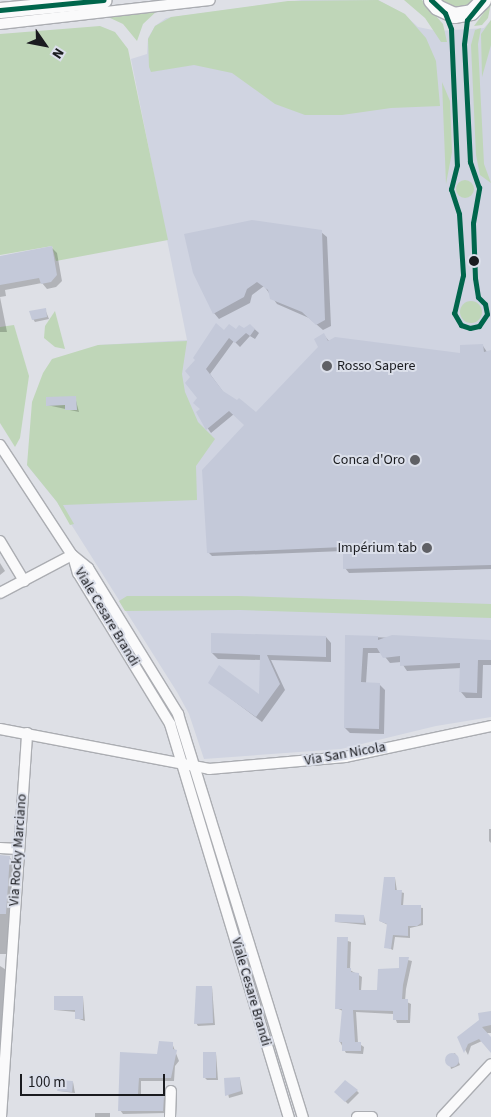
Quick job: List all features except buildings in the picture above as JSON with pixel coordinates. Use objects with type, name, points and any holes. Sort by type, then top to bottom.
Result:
[{"type":"street","points":[[0,10],[104,0]]},
{"type":"street","points":[[0,24],[210,0]]},
{"type":"street","points":[[431,0],[437,7],[454,15],[471,12],[484,0]]},
{"type":"street","points":[[0,445],[72,555],[0,593]]},
{"type":"street","points":[[0,541],[24,581]]},
{"type":"street","name":"Viale Cesare Brandi","points":[[72,555],[78,573],[164,711],[184,766],[289,1117]]},
{"type":"street","name":"Viale Cesare Brandi","points":[[72,555],[88,568],[164,687],[178,714],[197,768],[304,1117]]},
{"type":"street","name":"Via San Nicola","points":[[184,766],[197,768],[344,757],[491,726]]},
{"type":"street","points":[[0,729],[28,733],[184,766]]},
{"type":"street","name":"Via Rocky Marciano","points":[[1,1117],[5,958],[18,849],[28,733]]},
{"type":"street","points":[[0,848],[18,849]]},
{"type":"street","points":[[442,1117],[491,1064]]},
{"type":"street","points":[[170,1117],[171,1090]]},
{"type":"street","points":[[357,1117],[372,1117]]},
{"type":"shaded area","points":[[302,0],[378,0],[404,14],[418,27],[438,31],[484,28],[491,20],[491,717],[436,726],[341,749],[204,759],[189,714],[177,692],[57,502],[27,465],[98,345],[187,340],[131,59],[147,54],[148,38],[155,26],[166,18]]},
{"type":"green space","points":[[378,0],[405,14],[426,38],[436,61],[440,106],[391,108],[342,115],[305,115],[275,104],[232,73],[194,65],[151,72],[149,67],[148,39],[155,26],[171,17],[288,1]]},
{"type":"green space","points":[[404,0],[422,0],[443,24],[447,42],[441,42],[425,18]]},
{"type":"green space","points":[[439,0],[476,0],[458,9]]},
{"type":"green space","points":[[491,3],[488,18],[482,25],[474,26]]},
{"type":"green space","points":[[158,10],[143,24],[137,41],[123,24],[108,17]]},
{"type":"green space","points":[[491,20],[491,45],[482,77],[481,34]]},
{"type":"green space","points":[[100,26],[115,32],[128,49],[168,240],[56,261],[52,246],[0,255],[0,34]]},
{"type":"green space","points":[[481,28],[478,44],[484,164],[491,183],[480,175],[476,155],[471,45],[475,30]]},
{"type":"green space","points":[[442,82],[450,101],[452,152],[446,184]]},
{"type":"green space","points":[[465,180],[471,183],[474,189],[471,195],[465,198],[459,195],[456,189],[459,183]]},
{"type":"green space","points":[[471,301],[479,304],[482,312],[479,320],[471,323],[463,320],[460,312],[463,304]]},
{"type":"green space","points":[[55,311],[65,349],[55,347],[44,338],[45,326]]},
{"type":"green space","points":[[14,325],[29,376],[20,438],[15,447],[0,423],[0,327]]},
{"type":"green space","points":[[187,341],[182,374],[185,392],[198,422],[215,439],[196,466],[197,500],[63,505],[74,524],[70,525],[57,502],[27,465],[32,402],[43,373],[52,359],[98,345]]},
{"type":"green space","points":[[127,596],[238,596],[491,604],[491,618],[240,610],[125,611],[119,601]]},
{"type":"transit line","points":[[0,10],[104,0]]},
{"type":"transit line","points":[[431,0],[445,13],[451,29],[457,165],[451,189],[459,214],[463,275],[454,313],[461,325],[470,328],[479,326],[487,314],[485,304],[478,297],[475,278],[473,223],[479,188],[470,162],[464,44],[467,20],[483,0]]},
{"type":"place","name":"Rosso Sapere","points":[[327,366]]},
{"type":"place","name":"Conca d'Oro","points":[[415,460]]},
{"type":"place","name":"Impérium tab","points":[[427,548]]}]
